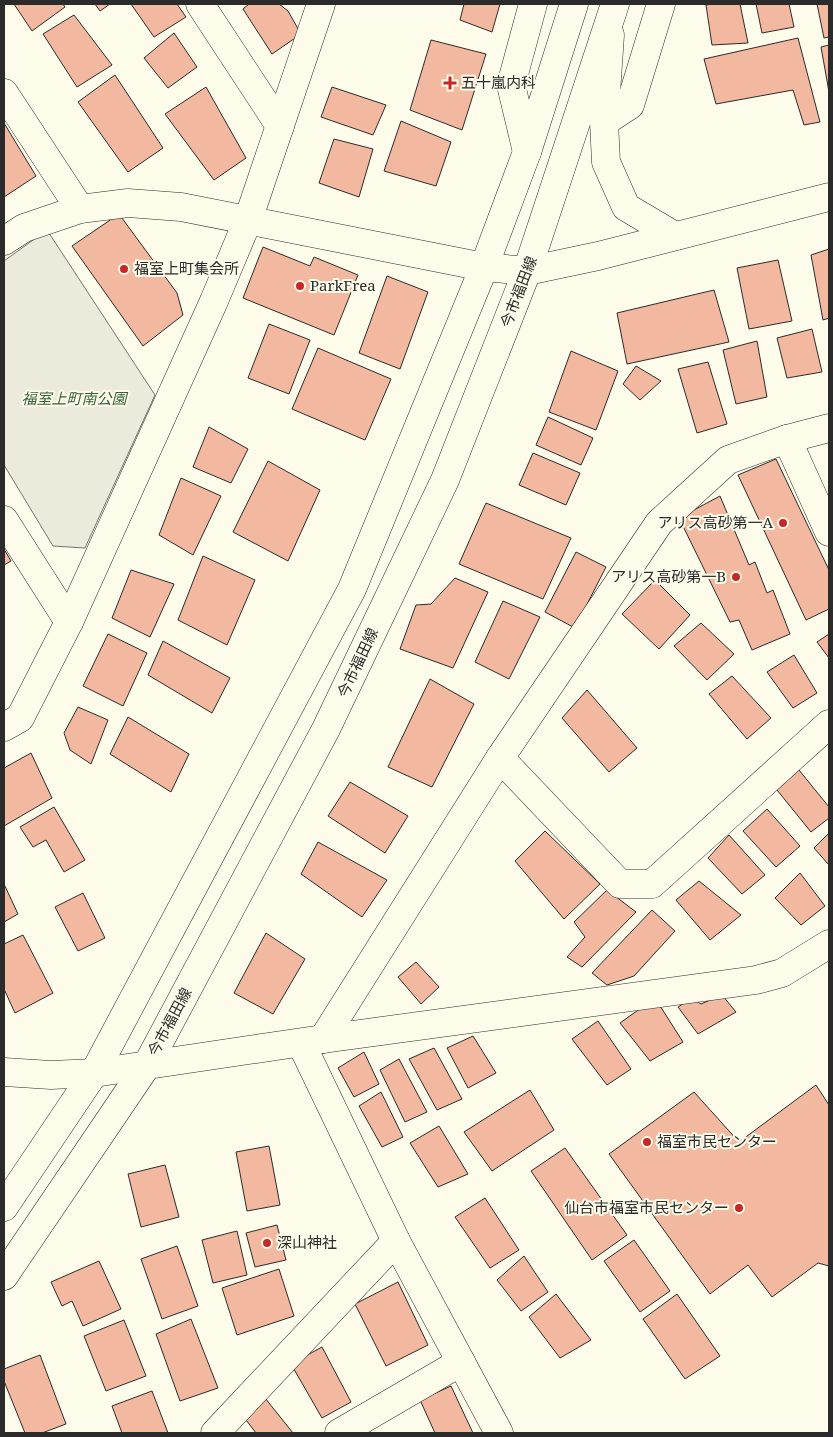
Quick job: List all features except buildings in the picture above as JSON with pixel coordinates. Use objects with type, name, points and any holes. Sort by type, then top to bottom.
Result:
[{"type":"street","points":[[200,4],[280,126]]},
{"type":"street","points":[[4,727],[20,718],[70,622],[248,220],[321,4]]},
{"type":"street","points":[[527,152],[511,85],[533,4]]},
{"type":"street","points":[[4,1207],[94,1073],[352,589],[484,267],[527,152],[574,4]]},
{"type":"street","points":[[604,122],[630,105],[661,4]]},
{"type":"street","points":[[613,14],[604,122],[606,162],[626,208],[675,236]]},
{"type":"street","name":"今市福田線","points":[[4,1276],[147,1065],[326,729],[445,480],[527,271],[613,14]]},
{"type":"street","points":[[4,93],[80,209]]},
{"type":"street","points":[[4,241],[24,228],[80,209],[128,203],[181,207],[484,267],[527,271],[598,256],[829,197]]},
{"type":"street","points":[[312,1041],[659,523],[728,460],[787,439],[829,428]]},
{"type":"street","points":[[787,439],[829,532]]},
{"type":"street","points":[[4,520],[70,622]]},
{"type":"street","points":[[500,758],[620,884],[652,884],[829,724]]},
{"type":"street","points":[[4,1072],[51,1075],[94,1073],[756,980],[782,973],[829,944]]},
{"type":"street","points":[[312,1041],[396,1241],[499,1433]]},
{"type":"street","points":[[215,1433],[396,1241]]},
{"type":"street","points":[[339,1433],[461,1362]]},
{"type":"green space","name":"福室上町南公園","points":[[47,230],[155,395],[85,548],[53,546],[4,465],[4,261]]},
{"type":"place","name":"五十嵐内科","points":[[450,83]]},
{"type":"place","name":"福室上町集会所","points":[[124,269]]},
{"type":"place","name":"ParkFrea","points":[[300,286]]},
{"type":"place","name":"アリス高砂第一A","points":[[783,523]]},
{"type":"place","name":"アリス高砂第一B","points":[[736,577]]},
{"type":"place","name":"福室市民センター","points":[[647,1142]]},
{"type":"place","name":"仙台市福室市民センター","points":[[739,1208]]},
{"type":"place","name":"深山神社","points":[[267,1243]]}]
